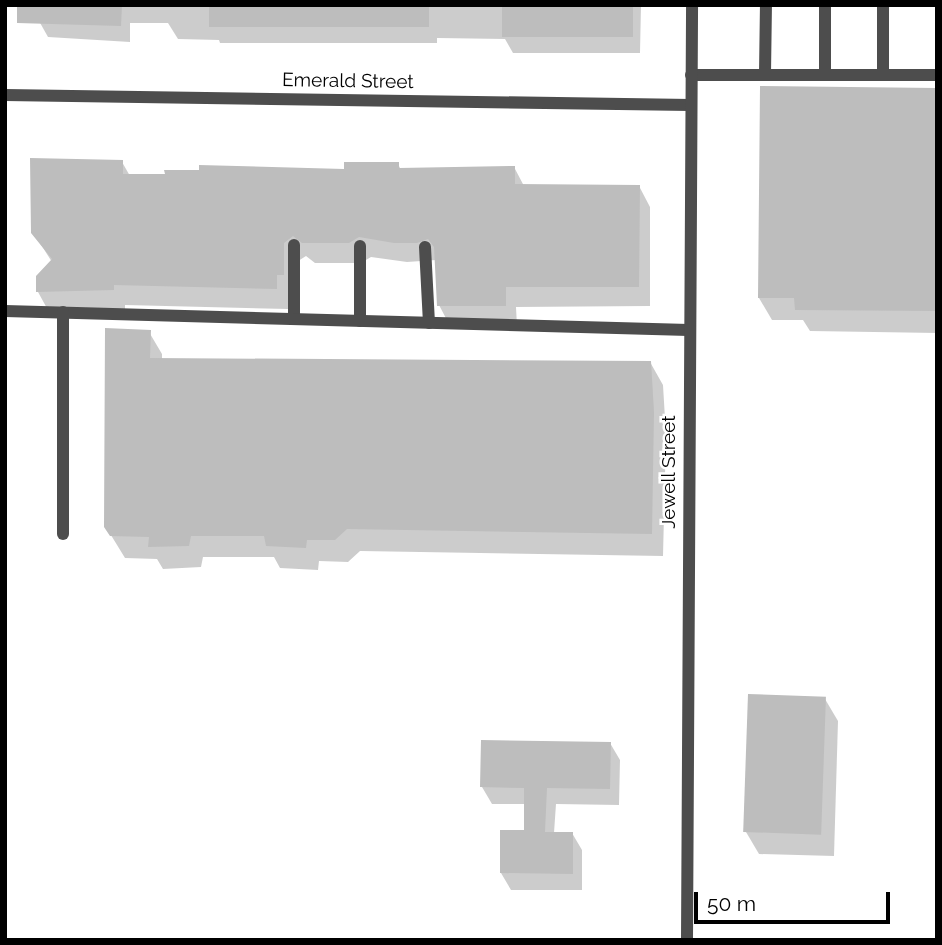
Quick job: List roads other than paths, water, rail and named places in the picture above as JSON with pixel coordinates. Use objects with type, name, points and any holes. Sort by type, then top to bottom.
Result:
[{"type":"street","name":"Jewell Street","points":[[687,940],[692,5]]},
{"type":"street","points":[[765,74],[766,5]]},
{"type":"street","points":[[825,5],[825,74]]},
{"type":"street","points":[[883,5],[883,74]]},
{"type":"street","points":[[691,75],[937,75]]},
{"type":"street","name":"Emerald Street","points":[[5,95],[691,105]]},
{"type":"street","points":[[293,245],[294,319]]},
{"type":"street","points":[[360,246],[360,321]]},
{"type":"street","points":[[425,247],[429,323]]},
{"type":"street","points":[[5,311],[689,330]]},
{"type":"street","points":[[63,313],[63,534]]}]
